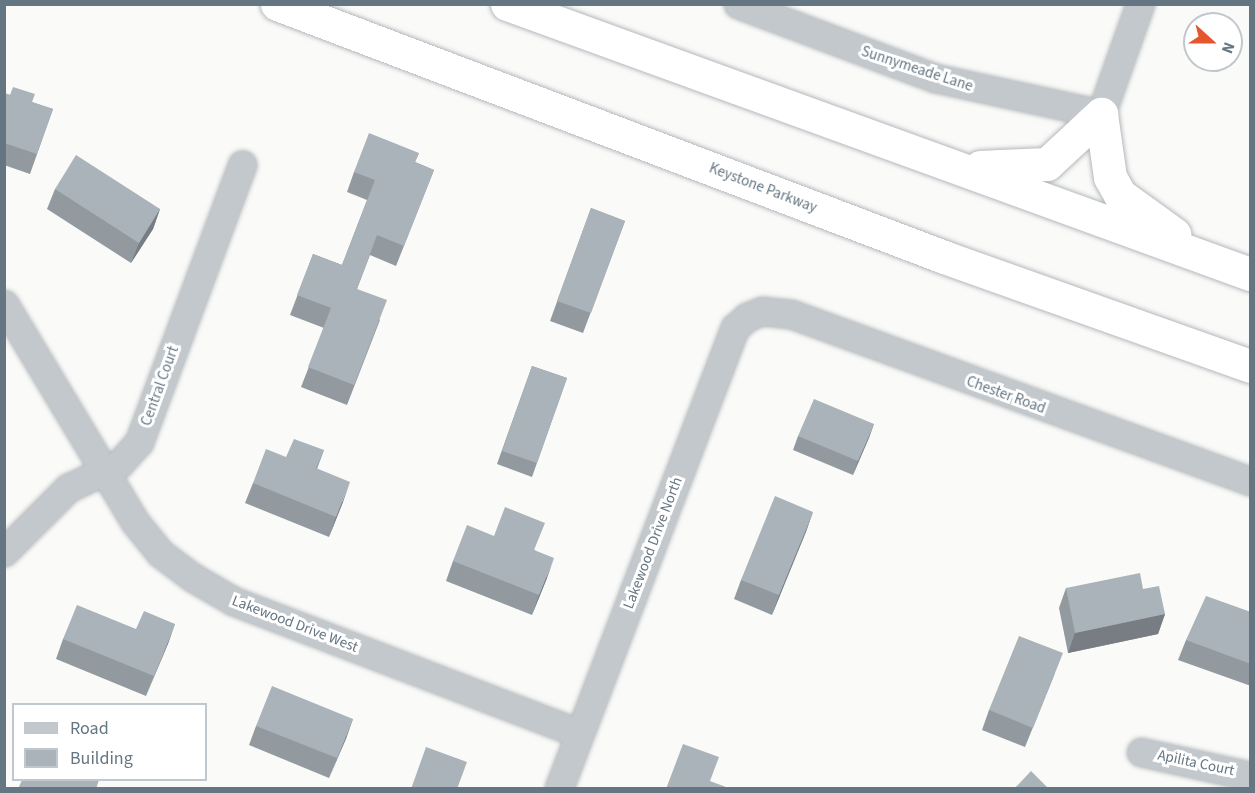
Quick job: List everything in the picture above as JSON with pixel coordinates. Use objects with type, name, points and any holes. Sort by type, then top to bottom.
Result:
[{"type":"highway","name":"Keystone Parkway","points":[[277,4],[944,257],[1251,366]]},
{"type":"highway","points":[[507,4],[947,166],[1251,274]]},
{"type":"highway","points":[[947,166],[1047,164],[1101,114]]},
{"type":"highway","points":[[1101,114],[1110,177],[1120,195],[1207,258]]},
{"type":"street","name":"Sunnymeade Lane","points":[[738,4],[935,78],[1101,114]]},
{"type":"street","points":[[1101,114],[1140,4]]},
{"type":"street","name":"Central Court","points":[[4,552],[69,488],[103,472],[130,455],[139,442],[242,165]]},
{"type":"street","name":"Lakewood Drive West","points":[[4,304],[103,472],[160,553],[233,601],[579,733]]},
{"type":"street","name":"Chester Road","points":[[762,311],[791,314],[1251,481]]},
{"type":"street","name":"Lakewood Drive North","points":[[558,789],[735,328],[762,311]]},
{"type":"street","name":"Apilita Court","points":[[1141,752],[1251,776]]},
{"type":"building","points":[[13,87],[35,94],[32,102],[53,109],[37,154],[4,143],[4,93],[10,95]]},
{"type":"building","points":[[369,133],[419,153],[415,162],[434,170],[404,246],[377,235],[357,289],[387,300],[354,385],[308,367],[331,308],[297,295],[313,254],[342,265],[375,180],[354,172]]},
{"type":"building","points":[[76,155],[160,209],[139,243],[55,189]]},
{"type":"building","points":[[591,208],[625,221],[591,313],[557,301]]},
{"type":"building","points":[[532,366],[567,378],[537,463],[502,451]]},
{"type":"building","points":[[814,399],[874,424],[858,461],[798,436]]},
{"type":"building","points":[[294,439],[324,450],[316,468],[350,482],[336,517],[253,483],[266,449],[286,457]]},
{"type":"building","points":[[775,496],[813,512],[779,595],[741,580]]},
{"type":"building","points":[[505,507],[545,523],[534,550],[554,558],[539,595],[453,561],[467,525],[494,536]]},
{"type":"building","points":[[1140,573],[1143,589],[1159,586],[1165,614],[1075,633],[1066,588]]},
{"type":"building","points":[[1206,596],[1251,612],[1251,664],[1186,640]]},
{"type":"building","points":[[77,605],[136,629],[144,611],[175,624],[154,676],[63,639]]},
{"type":"building","points":[[1019,636],[1063,653],[1033,728],[989,710]]},
{"type":"building","points":[[272,686],[353,719],[337,758],[256,726]]},
{"type":"building","points":[[683,744],[719,757],[710,781],[726,789],[666,789]]},
{"type":"building","points":[[426,747],[467,762],[457,789],[411,789]]},
{"type":"building","points":[[1031,771],[1049,789],[1014,789]]},
{"type":"building","points":[[22,781],[99,781],[96,789],[61,787],[61,789],[18,789]]}]
